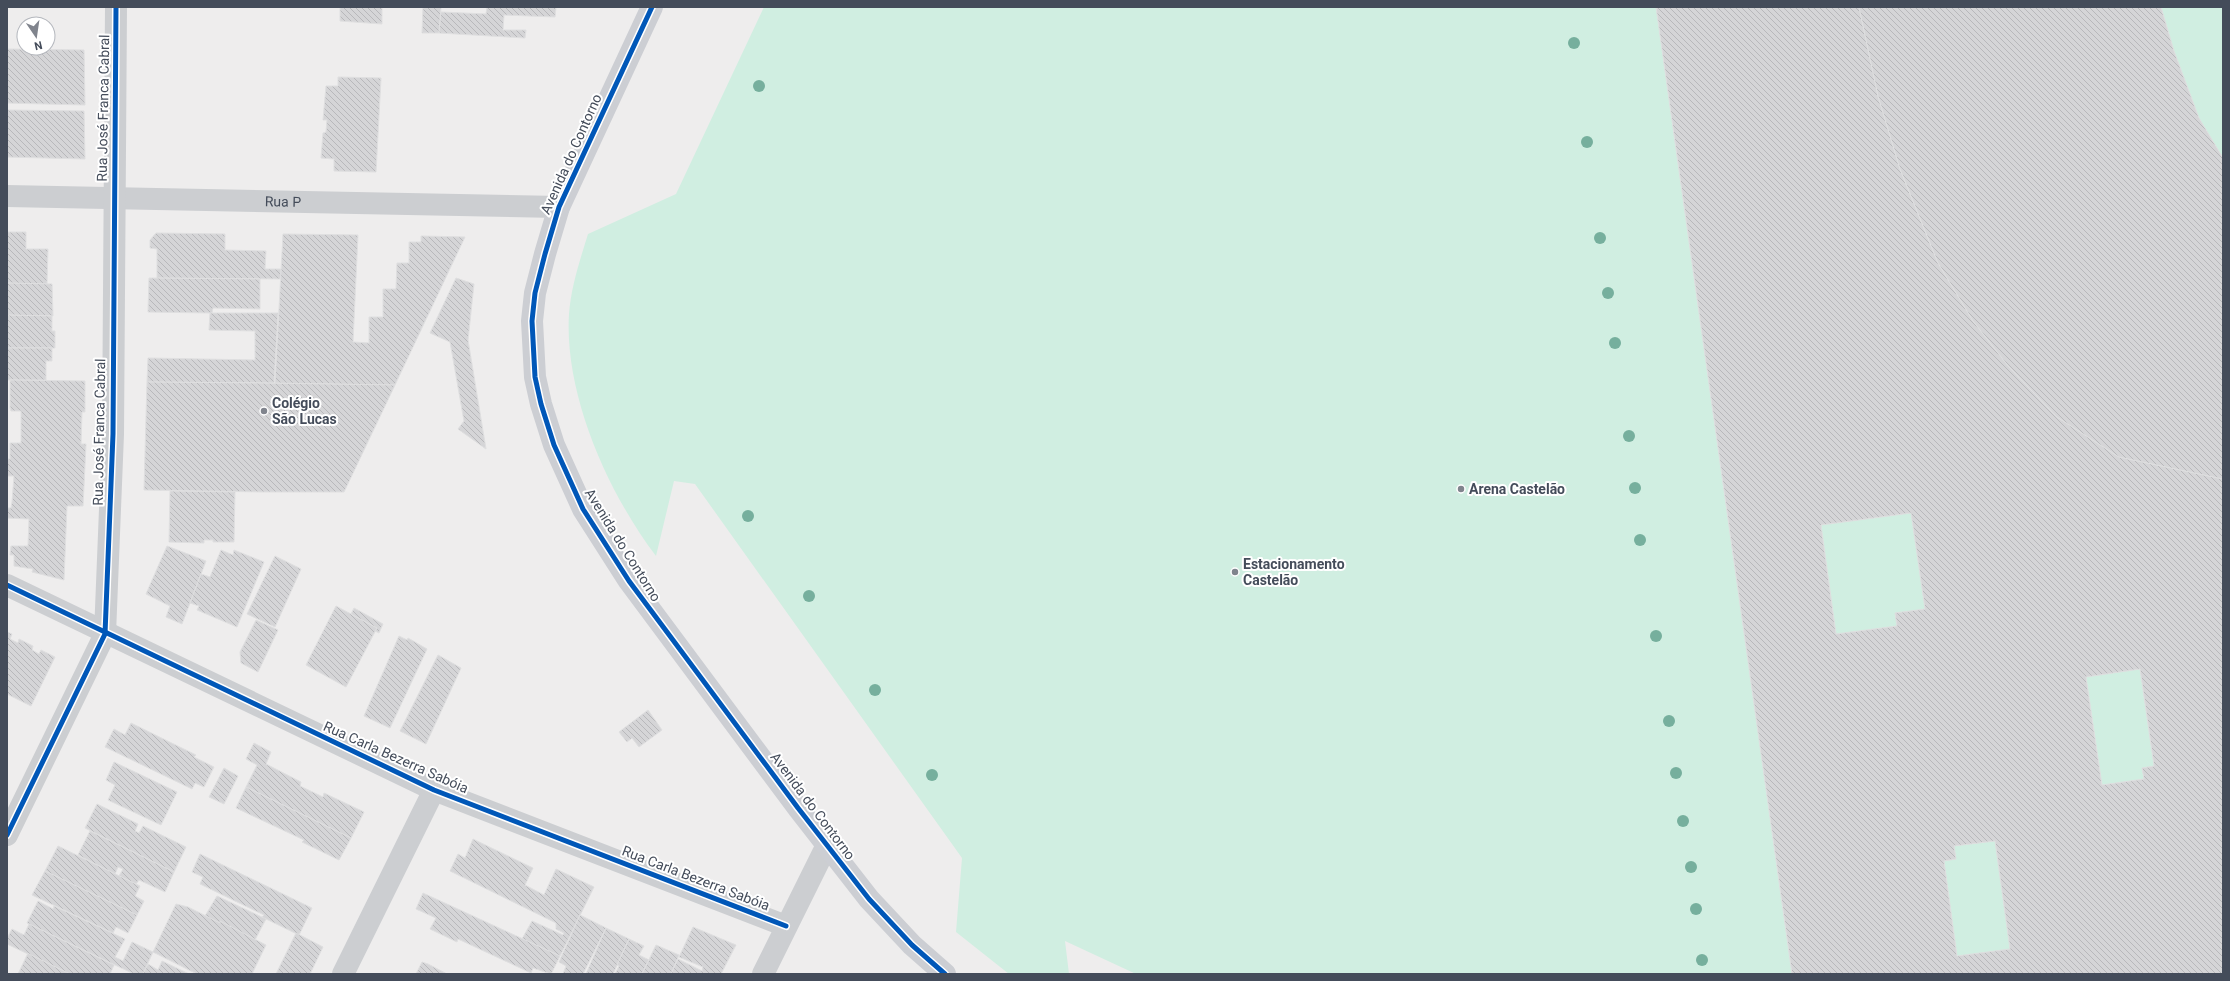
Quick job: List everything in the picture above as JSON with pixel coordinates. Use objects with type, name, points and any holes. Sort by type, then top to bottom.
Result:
[{"type":"street","name":"Rua José Franca Cabral","points":[[7,835],[105,634],[113,434],[116,7]]},
{"type":"street","name":"Avenida do Contorno","points":[[652,7],[559,207],[535,293],[532,321],[535,377],[541,404],[554,445],[583,509],[629,581],[869,899],[912,944],[945,974]]},
{"type":"street","name":"Rua P","points":[[7,196],[559,207]]},
{"type":"street","name":"Rua Carla Bezerra Sabóia","points":[[7,585],[105,634],[434,790],[786,926]]},
{"type":"street","points":[[343,974],[434,790]]},
{"type":"street","points":[[762,974],[827,845]]},
{"type":"green space","name":"Arena Castelão","points":[[764,7],[2223,7],[2223,974],[1136,974],[1065,941],[1069,974],[1009,974],[956,932],[962,858],[695,484],[674,481],[656,556],[638,531],[621,503],[606,473],[582,409],[574,377],[569,345],[569,314],[574,284],[588,234],[676,194]]},
{"type":"building","points":[[340,7],[382,7],[382,24],[340,21]]},
{"type":"building","points":[[423,7],[441,7],[439,33],[422,33]]},
{"type":"building","points":[[487,7],[556,7],[555,17],[504,15],[503,30],[526,30],[525,38],[439,33],[441,12],[486,14]]},
{"type":"building","points":[[1656,7],[1859,7],[1878,96],[1900,169],[1938,263],[1973,321],[2009,367],[2057,417],[2119,457],[2223,479],[2223,974],[1792,974]],"holes":[[[1911,513],[1925,609],[1895,613],[1897,626],[1836,634],[1821,525]],[[2140,669],[2154,766],[2142,768],[2144,779],[2102,785],[2086,677]],[[1995,841],[2010,949],[1957,956],[1944,861],[1956,859],[1954,846]]]},
{"type":"building","points":[[1859,7],[2161,7],[2174,51],[2199,118],[2223,158],[2223,479],[2119,457],[2057,417],[2009,367],[1973,321],[1938,263],[1900,169],[1878,96]]},
{"type":"building","points":[[7,49],[16,49],[16,56],[56,56],[56,50],[84,50],[85,105],[7,103]]},
{"type":"building","points":[[338,77],[381,78],[376,172],[334,171],[334,159],[321,158],[323,133],[326,132],[327,120],[323,120],[326,86],[338,86]]},
{"type":"building","points":[[7,110],[84,111],[85,159],[7,157]]},
{"type":"building","points":[[7,232],[26,232],[26,249],[48,249],[47,284],[7,283]]},
{"type":"building","points":[[156,233],[225,234],[225,250],[266,251],[265,269],[281,269],[281,279],[157,278],[157,249],[150,248],[150,240]]},
{"type":"building","points":[[283,234],[358,235],[353,342],[369,343],[369,317],[383,317],[383,289],[396,289],[397,263],[409,263],[409,242],[421,242],[421,236],[465,237],[395,385],[275,383]]},
{"type":"building","points":[[149,278],[260,279],[260,309],[213,308],[212,313],[148,312]]},
{"type":"building","points":[[456,278],[474,284],[468,340],[486,449],[458,429],[464,421],[450,342],[430,333]]},
{"type":"building","points":[[7,283],[52,284],[53,316],[7,315]]},
{"type":"building","points":[[210,313],[278,313],[274,383],[147,382],[148,358],[255,360],[255,331],[209,330]]},
{"type":"building","points":[[7,315],[52,316],[52,331],[55,331],[55,348],[7,348]]},
{"type":"building","points":[[7,348],[52,348],[52,361],[46,361],[46,380],[7,380]]},
{"type":"building","points":[[10,380],[85,381],[85,412],[82,412],[81,444],[86,444],[83,506],[67,506],[64,580],[32,572],[33,569],[14,566],[14,555],[10,555],[11,546],[28,546],[29,519],[7,518],[7,508],[11,508],[12,502],[14,476],[7,476],[7,459],[10,459],[10,443],[21,443],[21,411],[11,411]]},
{"type":"building","name":"Colégio São Lucas","points":[[147,382],[395,385],[344,492],[262,492],[144,490]]},
{"type":"building","points":[[170,491],[235,492],[234,542],[213,542],[213,540],[204,540],[204,543],[169,542]]},
{"type":"building","points":[[167,546],[206,561],[182,624],[166,617],[170,606],[146,594]]},
{"type":"building","points":[[221,550],[233,555],[234,550],[264,562],[237,627],[197,610],[199,606],[190,603],[201,574],[210,577]]},
{"type":"building","points":[[275,556],[301,569],[275,627],[247,614]]},
{"type":"building","points":[[336,606],[377,628],[346,687],[306,665]]},
{"type":"building","points":[[354,608],[383,624],[379,633],[375,631],[377,628],[351,614]]},
{"type":"building","points":[[256,620],[278,630],[258,672],[241,663],[240,652]]},
{"type":"building","points":[[7,632],[12,634],[10,639],[18,643],[19,639],[33,646],[32,650],[39,654],[41,650],[55,657],[31,706],[7,694]]},
{"type":"building","points":[[399,636],[407,640],[408,638],[427,649],[390,728],[364,716]]},
{"type":"building","points":[[438,655],[461,668],[426,744],[400,731]]},
{"type":"building","points":[[648,710],[662,730],[639,747],[632,738],[627,742],[619,732]]},
{"type":"building","points":[[131,723],[196,755],[194,757],[214,767],[204,787],[195,783],[192,789],[105,747],[114,729],[125,735]]},
{"type":"building","points":[[254,743],[271,752],[266,764],[301,782],[300,786],[323,797],[324,793],[364,812],[351,838],[246,787],[257,765],[246,759]]},
{"type":"building","points":[[114,762],[177,792],[161,825],[108,800],[115,785],[106,780]]},
{"type":"building","points":[[224,768],[238,776],[224,804],[209,797]]},
{"type":"building","points":[[246,787],[351,838],[339,860],[302,842],[304,840],[236,808]]},
{"type":"building","points":[[97,804],[138,824],[135,831],[139,833],[143,826],[186,847],[174,872],[85,828]]},
{"type":"building","points":[[90,831],[174,872],[165,892],[139,880],[136,884],[119,876],[123,869],[118,867],[115,874],[78,855]]},
{"type":"building","points":[[473,839],[533,868],[525,885],[544,895],[556,869],[594,887],[560,956],[522,939],[532,921],[563,935],[564,933],[556,929],[556,923],[450,871],[458,854],[465,858]]},
{"type":"building","points":[[58,846],[140,886],[135,896],[144,901],[137,915],[45,871]]},
{"type":"building","points":[[200,854],[312,908],[299,935],[262,917],[264,915],[200,884],[203,877],[192,872]]},
{"type":"building","points":[[45,871],[137,915],[128,933],[116,927],[113,933],[32,895]]},
{"type":"building","points":[[423,893],[560,956],[551,974],[533,968],[531,973],[458,939],[457,942],[430,929],[436,918],[416,909]]},
{"type":"building","points":[[217,896],[266,919],[255,940],[205,916]]},
{"type":"building","points":[[38,901],[53,909],[54,906],[125,939],[115,957],[123,961],[132,942],[153,952],[143,974],[134,974],[27,923]]},
{"type":"building","points":[[176,904],[188,907],[220,923],[220,921],[266,945],[252,974],[197,974],[153,952]]},
{"type":"building","points":[[580,915],[606,928],[583,974],[563,974],[566,966],[559,962]]},
{"type":"building","points":[[29,924],[114,965],[110,974],[70,974],[7,944],[7,938],[12,929],[24,935]]},
{"type":"building","points":[[693,927],[736,945],[721,974],[671,974],[678,959],[702,971],[703,967],[679,957]]},
{"type":"building","points":[[606,928],[629,939],[613,974],[586,974]]},
{"type":"building","points":[[296,933],[323,947],[310,974],[276,974]]},
{"type":"building","points":[[629,939],[644,946],[639,955],[649,960],[642,974],[615,974],[619,966],[617,965]]},
{"type":"building","points":[[656,945],[679,955],[671,974],[642,974]]},
{"type":"building","points":[[28,953],[29,954],[70,974],[18,974]]},
{"type":"building","points":[[162,961],[189,974],[143,974],[148,964],[158,970]]},
{"type":"building","points":[[422,962],[428,964],[447,974],[416,974]]},
{"type":"cycle path","points":[[7,835],[105,634],[113,434],[116,7]]},
{"type":"cycle path","points":[[652,7],[559,207],[545,254],[535,293],[532,321],[535,377],[541,404],[554,445],[583,509],[629,581],[798,808],[869,899],[912,945],[945,974]]},
{"type":"cycle path","points":[[7,585],[434,790],[786,926]]},
{"type":"place","name":"Colégio São Lucas","points":[[264,411]]},
{"type":"place","name":"Arena Castelão","points":[[1461,489]]},
{"type":"place","name":"Estacionamento Castelão","points":[[1235,572]]}]
